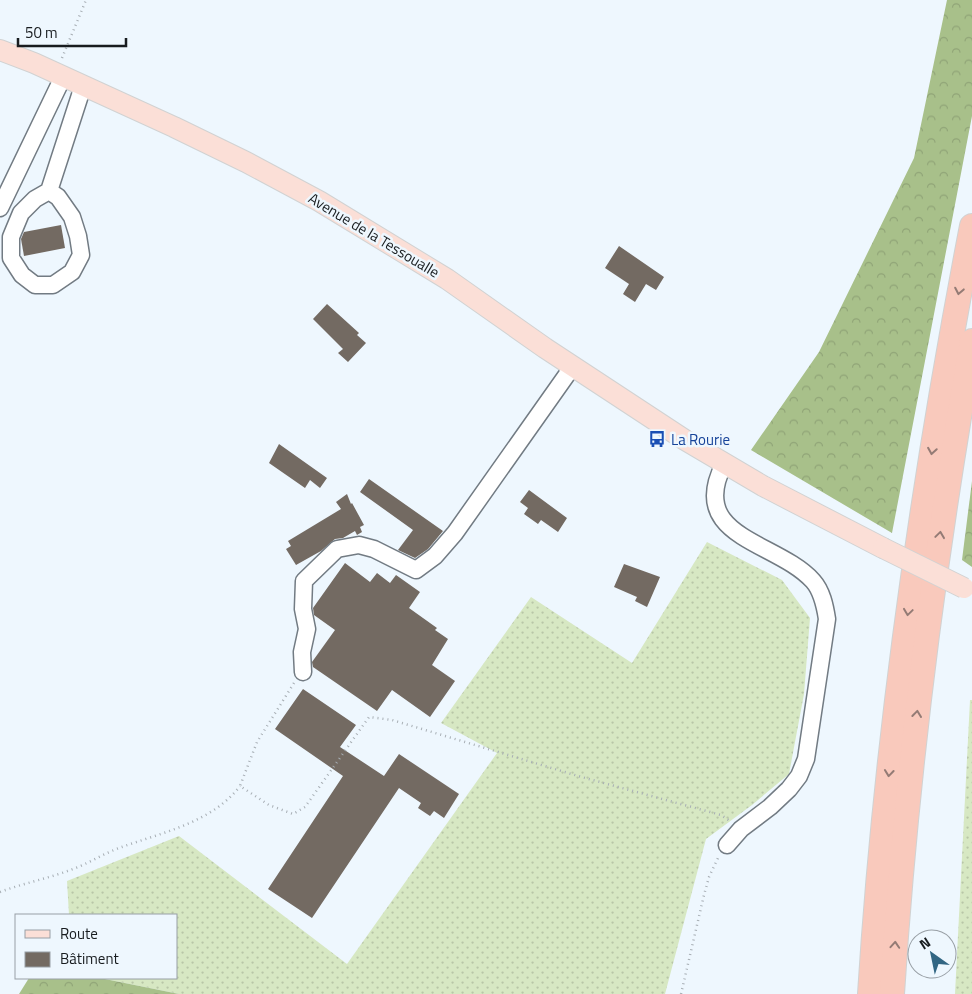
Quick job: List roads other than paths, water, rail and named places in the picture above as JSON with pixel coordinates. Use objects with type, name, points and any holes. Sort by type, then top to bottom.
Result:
[{"type":"highway","points":[[870,994],[880,868],[904,645],[936,423],[972,226]]},
{"type":"highway","points":[[892,994],[905,834],[925,648],[940,537],[972,341]]},
{"type":"main road","name":"Avenue de la Tessoualle","points":[[0,50],[60,75],[246,162],[319,201],[447,278],[573,366],[724,464],[802,507],[968,590]]},
{"type":"street","points":[[0,208],[60,75]]},
{"type":"street","points":[[48,191],[58,197],[72,217],[81,255],[72,272],[53,285],[35,285],[22,275],[11,258],[10,238],[22,213],[35,199],[48,191],[83,86]]},
{"type":"street","points":[[303,672],[302,652],[307,629],[303,609],[304,581],[337,549],[359,545],[374,549],[416,570],[435,556],[455,533],[573,366]]},
{"type":"street","points":[[724,464],[717,477],[714,493],[720,516],[727,526],[739,536],[801,570],[813,581],[820,592],[827,620],[806,759],[799,776],[789,789],[770,807],[741,829],[727,844]]},
{"type":"place","name":"La Rourie","points":[[657,439]]}]
